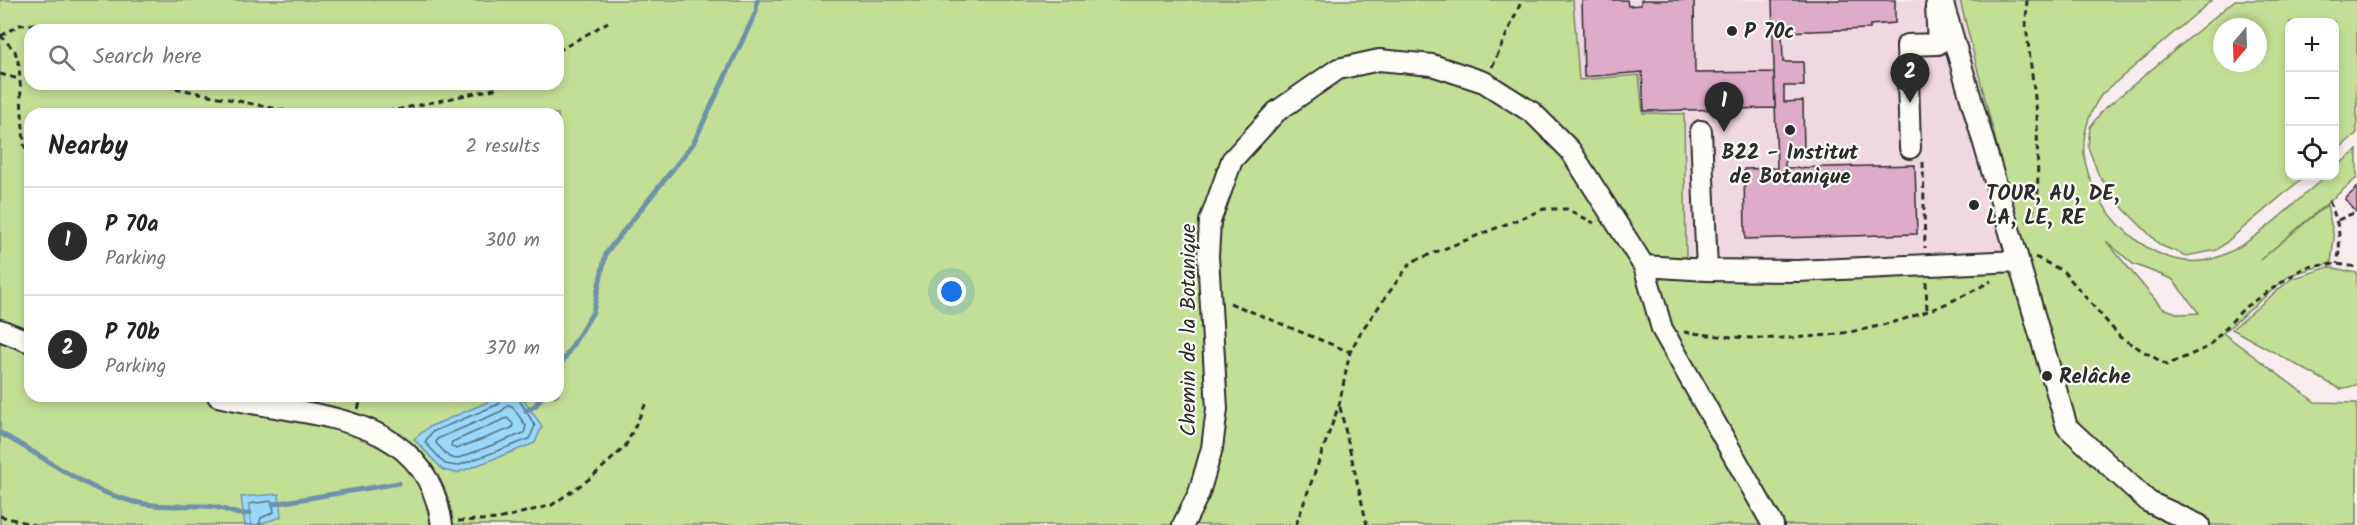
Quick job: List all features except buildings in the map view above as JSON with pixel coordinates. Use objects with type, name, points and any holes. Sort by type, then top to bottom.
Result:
[{"type":"lane","points":[[1910,148],[1907,45],[1938,44],[1935,0]]},
{"type":"lane","points":[[1942,0],[2067,427],[2149,502],[2199,525]]},
{"type":"lane","name":"Chemin de la Botanique","points":[[1183,525],[1199,493],[1212,447],[1217,409],[1210,295],[1210,221],[1232,160],[1276,112],[1338,69],[1379,60],[1432,65],[1484,82],[1533,112],[1570,150],[1644,266],[1662,329],[1773,525]]},
{"type":"lane","points":[[1701,131],[1707,270]]},
{"type":"lane","points":[[1644,266],[1707,270],[1797,271],[2019,262]]},
{"type":"lane","points":[[0,330],[24,340]]},
{"type":"lane","points":[[249,402],[354,422],[386,435],[417,462],[431,486],[442,523]]},
{"type":"path","points":[[1484,82],[1522,0]]},
{"type":"path","points":[[2019,262],[2038,202],[2037,114],[2026,26],[2027,0]]},
{"type":"path","points":[[564,48],[608,22]]},
{"type":"path","points":[[24,26],[1,35],[15,51],[24,144]]},
{"type":"path","points":[[0,74],[19,79]]},
{"type":"path","points":[[184,90],[273,108]]},
{"type":"path","points":[[405,108],[489,90]]},
{"type":"path","points":[[1910,148],[1923,148],[1927,311]]},
{"type":"path","points":[[2329,201],[2338,220],[2341,244],[2337,264]]},
{"type":"path","points":[[1296,525],[1339,405],[1350,352],[1362,330],[1411,262],[1544,209],[1567,209],[1598,225]]},
{"type":"path","points":[[2338,220],[2356,212]]},
{"type":"path","points":[[1662,329],[1732,339],[1812,339],[1902,322],[1989,282],[2019,262],[2037,257],[2064,271],[2121,338],[2167,365],[2208,347],[2245,307],[2305,267],[2337,264],[2357,267]]},
{"type":"path","points":[[1210,295],[1350,352]]},
{"type":"path","points":[[442,523],[498,519],[552,506],[592,477],[625,447],[647,401]]},
{"type":"path","points":[[1339,405],[1367,525]]},
{"type":"path","points":[[0,516],[34,525]]},
{"type":"shaded area","points":[[1573,0],[1960,0],[2028,269],[1770,272],[1686,258],[1684,114],[1643,113],[1639,75],[1579,80]]},
{"type":"green space","points":[[0,0],[1573,0],[1579,80],[1639,75],[1643,113],[1684,114],[1686,258],[1770,272],[2028,268],[1960,0],[2212,0],[2102,94],[2086,130],[2084,154],[2089,175],[2098,196],[2111,216],[2147,247],[2168,257],[2190,261],[2212,259],[2257,235],[2321,180],[2339,180],[2339,165],[2357,150],[2357,178],[2260,260],[2327,205],[2334,238],[2331,263],[2290,275],[2223,333],[2315,402],[2357,403],[2357,525],[0,525]],"holes":[[[2106,241],[2133,264],[2172,279],[2199,313],[2180,314],[2162,308]]]},
{"type":"green space","points":[[2235,0],[2357,0],[2357,133],[2339,149],[2339,18],[2285,18],[2285,180],[2300,180],[2217,250],[2186,256],[2160,245],[2124,209],[2099,176],[2088,147],[2090,127],[2103,110],[2213,18],[2213,72],[2267,72],[2267,18],[2213,18]]},
{"type":"green space","points":[[2329,267],[2357,273],[2357,385],[2340,389],[2232,329],[2291,279]]},
{"type":"water","points":[[488,402],[525,402],[542,426],[535,443],[457,473],[443,470],[414,439],[429,427]]},
{"type":"water","points":[[279,494],[281,517],[256,525],[245,525],[241,497]]},
{"type":"waterway","points":[[564,359],[593,312],[606,253],[693,144],[756,12],[757,0]]},
{"type":"waterway","points":[[526,411],[538,402]]},
{"type":"waterway","points":[[0,433],[88,485],[125,500],[154,505],[206,506],[237,513],[250,513]]},
{"type":"waterway","points":[[273,504],[399,483]]},
{"type":"place","name":"P 70c","points":[[1732,31]]},
{"type":"place","name":"P 70b","points":[[1910,103]]},
{"type":"place","name":"B22 - Institut de Botanique","points":[[1790,130]]},
{"type":"place","name":"P 70a","points":[[1724,132]]},
{"type":"place","name":"TOUR, AU, DE, LA, LE, RE","points":[[1974,205]]},
{"type":"place","name":"Relâche","points":[[2047,376]]}]
